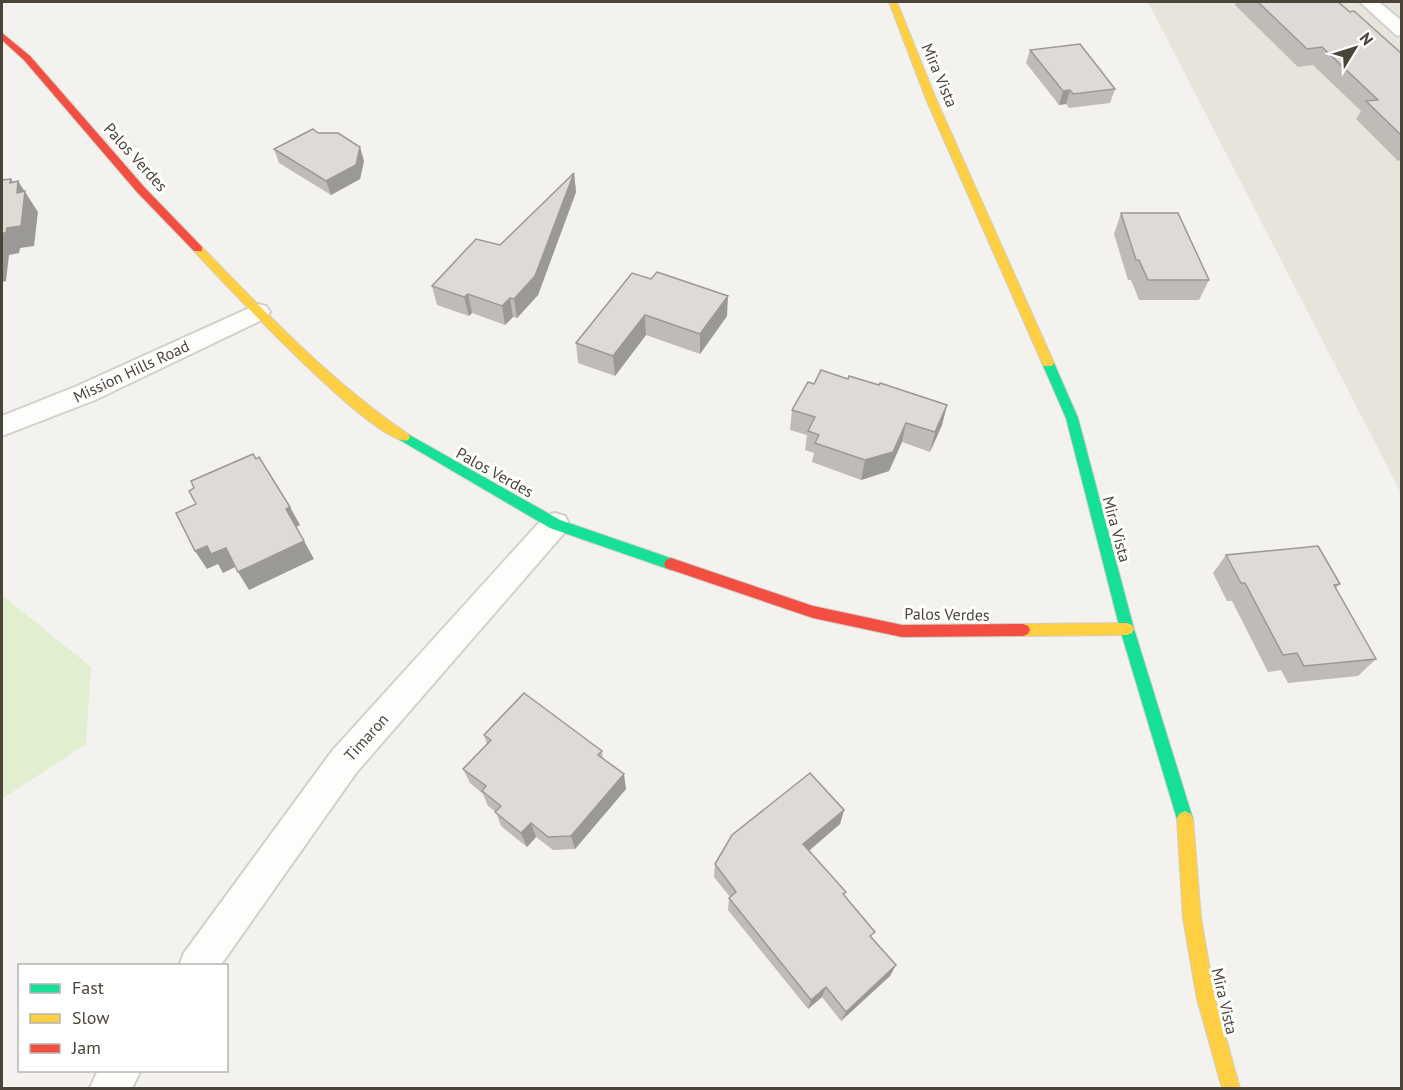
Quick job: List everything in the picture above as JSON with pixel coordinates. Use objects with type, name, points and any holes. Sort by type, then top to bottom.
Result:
[{"type":"street","name":"Mira Vista","points":[[893,2],[932,99],[1072,418],[1127,629],[1186,823],[1192,918],[1204,987],[1231,1089]]},
{"type":"street","points":[[1370,2],[1401,31]]},
{"type":"street","name":"Palos Verdes","points":[[2,36],[27,58],[141,190],[258,312],[342,391],[391,429],[445,463],[555,524],[813,612],[902,631],[1127,629]]},
{"type":"street","name":"Mission Hills Road","points":[[2,426],[86,393],[258,312]]},
{"type":"street","name":"Timaron","points":[[198,964],[344,762],[555,524]]},
{"type":"street","points":[[110,1089],[121,1072]]},
{"type":"shaded area","points":[[1148,2],[1401,2],[1401,493]]},
{"type":"green space","points":[[2,595],[91,667],[86,744],[2,799]]},
{"type":"building","points":[[1258,2],[1338,2],[1350,12],[1354,11],[1401,53],[1401,135],[1366,101],[1378,100],[1322,47],[1307,49]]},
{"type":"building","points":[[1080,44],[1115,89],[1073,94],[1070,90],[1063,91],[1030,50]]},
{"type":"building","points":[[313,129],[318,133],[338,133],[360,147],[356,165],[326,181],[274,149]]},
{"type":"building","points":[[574,173],[535,276],[514,299],[510,298],[502,306],[468,294],[464,297],[432,286],[476,239],[500,245]]},
{"type":"building","points":[[11,179],[10,183],[18,181],[17,193],[25,191],[21,226],[7,228],[6,233],[2,233],[2,180]]},
{"type":"building","points":[[1121,213],[1178,213],[1209,280],[1148,280],[1139,260],[1136,260]]},
{"type":"building","points":[[657,272],[728,296],[700,334],[645,315],[613,356],[576,343],[632,273],[651,279]]},
{"type":"building","points":[[821,370],[848,379],[849,376],[879,385],[880,383],[947,405],[935,432],[906,423],[893,452],[865,460],[815,443],[819,435],[808,431],[815,417],[792,410],[808,382],[814,384]]},
{"type":"building","points":[[253,454],[256,459],[259,457],[290,507],[286,509],[304,541],[238,572],[226,548],[211,554],[207,546],[195,551],[176,513],[196,504],[189,491],[194,488],[191,481]]},
{"type":"building","points":[[1318,546],[1340,584],[1334,585],[1376,659],[1304,666],[1297,653],[1283,655],[1245,583],[1241,583],[1226,555]]},
{"type":"building","points":[[524,693],[602,751],[598,755],[624,774],[571,836],[548,837],[531,823],[521,833],[495,812],[501,806],[482,791],[486,786],[463,769],[491,740],[484,735]]},
{"type":"building","points":[[810,773],[844,810],[803,844],[846,892],[843,894],[875,932],[870,936],[896,965],[846,1012],[826,987],[811,1000],[729,898],[736,892],[715,864],[732,835]]},
{"type":"traffic: fast","points":[[1048,363],[1072,418],[1127,629],[1185,819]]},
{"type":"traffic: fast","points":[[404,437],[555,524],[671,564]]},
{"type":"traffic: slow","points":[[893,2],[931,99],[1048,363]]},
{"type":"traffic: slow","points":[[198,249],[270,325],[321,373],[375,418],[404,437]]},
{"type":"traffic: slow","points":[[1023,630],[1127,629]]},
{"type":"traffic: slow","points":[[1185,819],[1192,918],[1206,999],[1231,1088]]},
{"type":"traffic: jam","points":[[2,36],[27,58],[141,190],[198,249]]},
{"type":"traffic: jam","points":[[671,564],[813,612],[902,631],[1023,630]]}]
